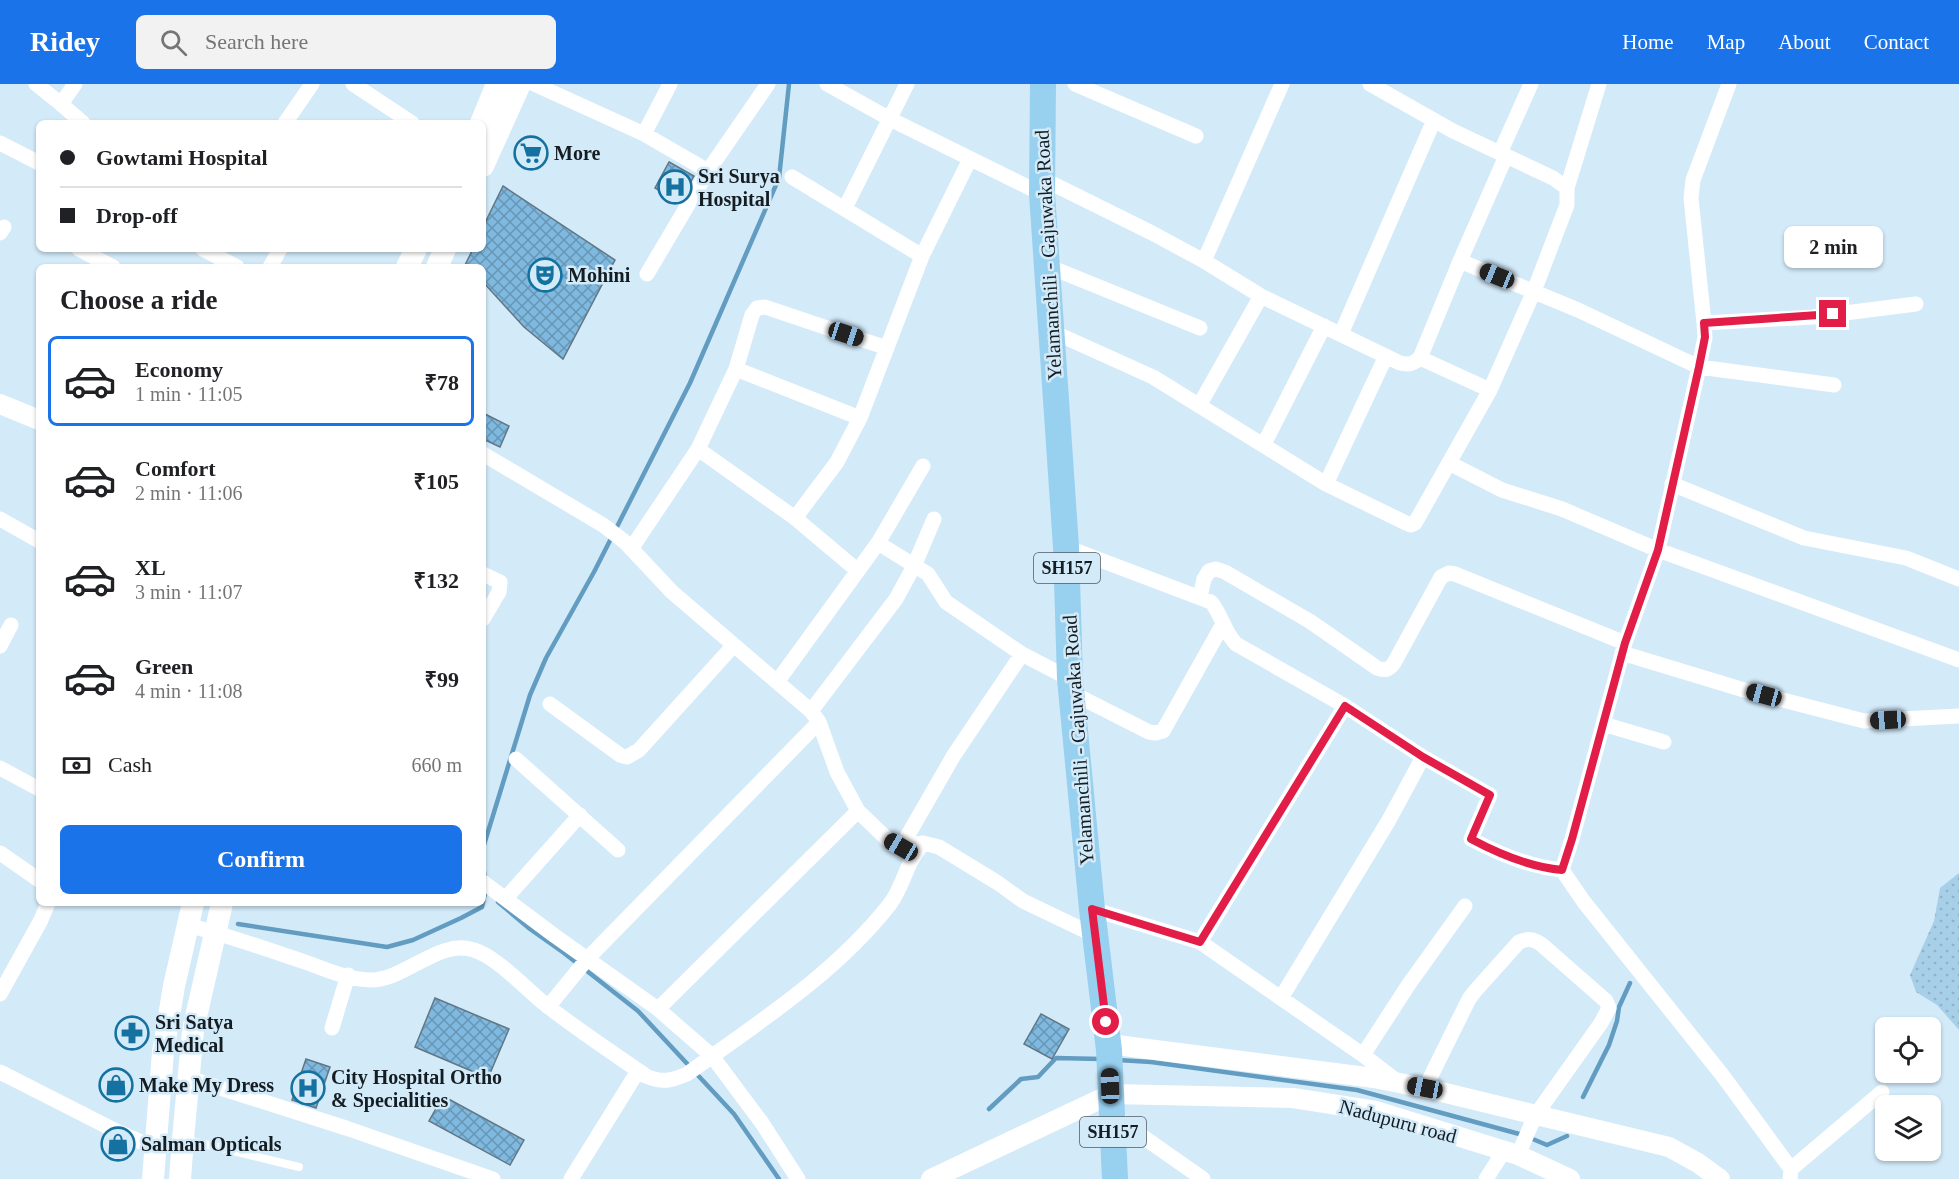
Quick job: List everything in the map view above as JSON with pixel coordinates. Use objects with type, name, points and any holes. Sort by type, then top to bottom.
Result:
[{"type":"main road","points":[[482,120],[497,84]]},
{"type":"main road","points":[[486,159],[520,84]]},
{"type":"main road","name":"Yelamanchili - Gajuwaka Road","points":[[1042,84],[1041,186],[1066,547],[1071,686],[1092,909],[1109,1047],[1114,1179]]},
{"type":"main road","points":[[180,1179],[193,1030],[221,906]]},
{"type":"main road","points":[[153,1179],[163,1052],[190,914]]},
{"type":"street","points":[[36,84],[80,120]]},
{"type":"street","points":[[61,104],[75,84]]},
{"type":"street","points":[[287,120],[312,84]]},
{"type":"street","points":[[534,84],[644,134],[708,171]]},
{"type":"street","points":[[644,134],[670,84]]},
{"type":"street","points":[[647,274],[708,171],[768,84]]},
{"type":"street","points":[[828,84],[890,119],[970,159],[1152,233],[1261,296],[1407,364],[1414,363],[1420,358],[1531,84]]},
{"type":"street","points":[[845,208],[907,84]]},
{"type":"street","points":[[1075,84],[1196,136]]},
{"type":"street","points":[[1204,261],[1282,84]]},
{"type":"street","points":[[1370,84],[1434,120],[1553,178],[1567,188]]},
{"type":"street","points":[[1051,332],[1153,377],[1326,484],[1412,525],[1490,390],[1534,291],[1568,205],[1567,188],[1599,84]]},
{"type":"street","points":[[1562,870],[1624,648],[1658,550],[1699,367],[1705,337],[1691,198],[1693,180],[1729,84]]},
{"type":"street","points":[[362,87],[408,120]]},
{"type":"street","points":[[1341,334],[1434,120]]},
{"type":"street","points":[[0,142],[36,161]]},
{"type":"street","points":[[795,518],[837,462],[860,418],[922,256],[970,159]]},
{"type":"street","points":[[792,177],[922,256]]},
{"type":"street","points":[[85,252],[107,264]]},
{"type":"street","points":[[209,252],[231,264]]},
{"type":"street","points":[[1460,261],[1578,310],[1699,367],[1834,385]]},
{"type":"street","points":[[1046,265],[1200,328]]},
{"type":"street","points":[[1200,404],[1261,296]]},
{"type":"street","points":[[1704,323],[1813,317],[1917,304]]},
{"type":"street","points":[[628,545],[698,449],[736,369],[752,315],[758,308],[765,307],[887,348]]},
{"type":"street","points":[[1264,444],[1324,326]]},
{"type":"street","points":[[1326,484],[1386,356]]},
{"type":"street","points":[[1420,358],[1490,390]]},
{"type":"street","points":[[736,369],[860,418]]},
{"type":"street","points":[[0,404],[36,419]]},
{"type":"street","points":[[698,449],[795,518],[858,571]]},
{"type":"street","points":[[486,456],[603,525],[628,545],[672,592],[815,716],[837,772],[858,811],[887,839],[901,847],[922,843],[939,847],[1023,901],[1096,936]]},
{"type":"street","points":[[1449,464],[1502,490],[1562,509],[1658,550],[1959,660]]},
{"type":"street","points":[[777,682],[878,543],[923,466]]},
{"type":"street","points":[[1672,484],[1804,538],[1906,558],[1959,579]]},
{"type":"street","points":[[0,519],[36,539]]},
{"type":"street","points":[[548,1007],[588,958],[815,716],[890,609],[914,566],[934,519]]},
{"type":"street","points":[[878,543],[928,574],[946,602],[1071,686],[1149,732],[1156,733],[1163,730],[1223,624]]},
{"type":"street","points":[[1066,547],[1211,602],[1219,611],[1227,635],[1236,644],[1345,706],[1423,757],[1490,795],[1471,839],[1532,865],[1562,870],[1584,902],[1723,1076],[1790,1174],[1882,1092]]},
{"type":"street","points":[[1200,597],[1204,579],[1209,571],[1216,569],[1225,572],[1311,622],[1377,668],[1384,670],[1390,668],[1394,663],[1442,577],[1449,573],[1624,648],[1744,690],[1864,721],[1959,716]]},
{"type":"street","points":[[486,575],[500,582],[499,592],[486,614]]},
{"type":"street","points":[[0,646],[11,624]]},
{"type":"street","points":[[550,704],[620,755],[627,757],[639,750],[734,645]]},
{"type":"street","points":[[901,847],[954,755],[1022,654]]},
{"type":"street","points":[[1200,942],[1345,706]]},
{"type":"street","points":[[1603,724],[1664,742]]},
{"type":"street","points":[[1281,998],[1389,820],[1423,757]]},
{"type":"street","points":[[516,759],[618,850]]},
{"type":"street","points":[[0,768],[36,787]]},
{"type":"street","points":[[658,1009],[858,811]]},
{"type":"street","points":[[506,898],[579,815]]},
{"type":"street","points":[[190,914],[215,932],[348,975],[371,980],[389,977],[451,949],[464,947],[475,950],[491,959],[548,1007],[638,1071],[658,1081],[670,1082],[687,1074],[817,979],[855,945],[892,902],[911,860],[922,843]]},
{"type":"street","points":[[0,853],[36,878]]},
{"type":"street","points":[[487,884],[555,936],[658,1009],[712,1056],[762,1123],[798,1179]]},
{"type":"street","points":[[0,994],[47,906]]},
{"type":"street","points":[[1363,1055],[1409,984],[1465,906]]},
{"type":"street","points":[[1092,909],[1200,942],[1363,1055],[1390,1081]]},
{"type":"street","points":[[1425,1088],[1469,999],[1519,942],[1534,939],[1606,1001],[1609,1008],[1601,1023],[1511,1153],[1486,1179]]},
{"type":"street","points":[[332,1028],[348,975]]},
{"type":"street","points":[[1109,1047],[1390,1081],[1425,1088],[1669,1148],[1698,1163],[1720,1179]]},
{"type":"street","points":[[571,1179],[638,1071]]},
{"type":"street","points":[[0,1072],[95,1121],[155,1148]]},
{"type":"street","points":[[189,1078],[346,1128],[493,1179]]},
{"type":"street","points":[[1376,1111],[1390,1081]]},
{"type":"street","points":[[931,1179],[1111,1098],[1203,1179]]},
{"type":"street","name":"Nadupuru road","points":[[1111,1098],[1293,1098],[1376,1111],[1511,1153],[1570,1179]]},
{"type":"lane","points":[[183,1139],[299,1167]]},
{"type":"shaded area","points":[[1959,873],[1959,1030],[1937,1005],[1916,992],[1910,975],[1934,921],[1940,888]]},
{"type":"building","points":[[669,162],[694,176],[679,202],[655,188]]},
{"type":"building","name":"Mohini","points":[[503,186],[615,260],[563,359],[524,327],[486,285],[486,264],[466,264],[472,252],[486,252],[486,221]]},
{"type":"building","points":[[486,414],[509,426],[500,447],[486,440]]},
{"type":"building","points":[[435,998],[509,1029],[488,1078],[415,1047]]},
{"type":"building","points":[[1041,1014],[1069,1029],[1052,1059],[1024,1044]]},
{"type":"building","points":[[306,1059],[330,1067],[316,1108],[292,1100]]},
{"type":"building","points":[[443,1096],[524,1140],[510,1165],[429,1121]]},
{"type":"waterway","points":[[486,838],[530,695],[546,658],[594,572],[690,383],[779,178],[789,84]]},
{"type":"waterway","points":[[498,902],[638,1011],[734,1114],[779,1179]]},
{"type":"waterway","points":[[238,924],[387,947],[413,940],[482,906]]},
{"type":"waterway","points":[[1583,1097],[1609,1045],[1619,1007],[1630,983]]},
{"type":"waterway","points":[[989,1109],[1021,1079],[1038,1077],[1056,1058],[1101,1059]]},
{"type":"waterway","points":[[1118,1060],[1151,1062],[1357,1090],[1523,1135],[1547,1145],[1567,1136]]},
{"type":"place","name":"More","points":[[531,153]]},
{"type":"place","name":"Sri Surya Hospital","points":[[675,187]]},
{"type":"place","name":"Mohini","points":[[545,275]]},
{"type":"place","name":"Sri Satya Medical","points":[[132,1033]]},
{"type":"place","name":"Make My Dress","points":[[116,1085]]},
{"type":"place","name":"City Hospital Ortho & Specialities","points":[[308,1088]]},
{"type":"place","name":"Salman Opticals","points":[[118,1144]]},
{"type":"route","points":[[1106,1022],[1092,909],[1200,942],[1345,706],[1423,757],[1490,795],[1471,839],[1532,865],[1562,870],[1625,643],[1658,550],[1699,367],[1705,337],[1704,323],[1833,314]]}]
